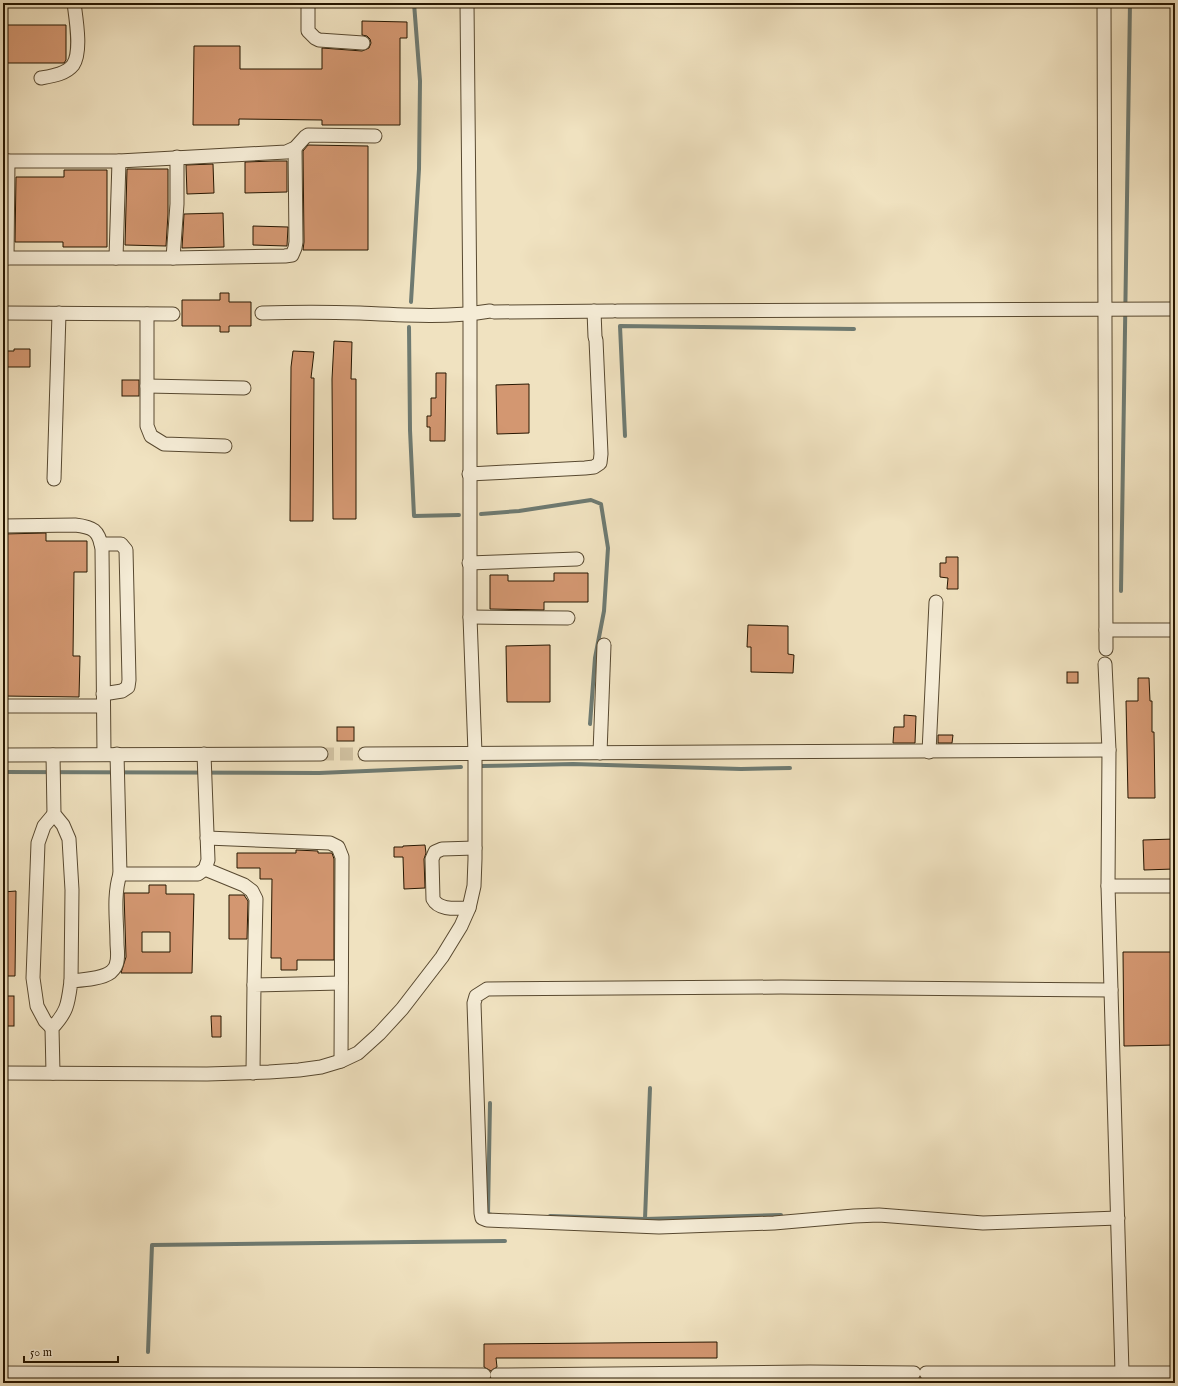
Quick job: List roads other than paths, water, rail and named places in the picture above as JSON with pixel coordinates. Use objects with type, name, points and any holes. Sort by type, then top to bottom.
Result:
[{"type":"lane","points":[[42,78],[54,76],[66,70],[74,61],[77,49],[74,3]]},
{"type":"lane","points":[[308,3],[308,31],[315,38],[325,41],[363,43]]},
{"type":"lane","points":[[3,1073],[253,1073],[321,1067],[341,1061],[358,1053],[379,1034],[402,1008],[442,956],[461,926],[469,908],[474,886],[476,848],[475,753],[469,563],[470,315],[467,3]]},
{"type":"lane","points":[[1104,3],[1106,649]]},
{"type":"lane","points":[[295,148],[296,242],[292,255],[173,258],[5,258],[6,161],[119,160],[286,152],[295,148],[308,135],[375,136]]},
{"type":"lane","points":[[173,258],[178,204],[177,157]]},
{"type":"lane","points":[[116,258],[119,160]]},
{"type":"lane","points":[[262,312],[470,315],[492,312],[1175,309]]},
{"type":"lane","points":[[469,474],[585,468],[594,467],[600,463],[601,454],[594,312]]},
{"type":"lane","points":[[3,313],[173,314]]},
{"type":"lane","points":[[54,479],[59,313]]},
{"type":"lane","points":[[147,314],[147,426],[151,436],[164,444],[225,446]]},
{"type":"lane","points":[[147,386],[244,388]]},
{"type":"lane","points":[[3,526],[75,525],[86,526],[93,529],[98,534],[101,544],[104,754]]},
{"type":"lane","points":[[3,706],[103,700],[122,691],[129,684],[126,550],[121,544],[101,544]]},
{"type":"lane","points":[[469,563],[577,559]]},
{"type":"lane","points":[[929,752],[936,602]]},
{"type":"lane","points":[[470,617],[568,618]]},
{"type":"lane","points":[[1106,630],[1175,630]]},
{"type":"lane","points":[[600,753],[604,645]]},
{"type":"lane","points":[[1105,664],[1109,750],[1108,886],[1122,1372]]},
{"type":"lane","points":[[365,754],[1109,750]]},
{"type":"lane","points":[[71,981],[101,976],[111,972],[116,965],[116,895],[120,874],[117,754]]},
{"type":"lane","points":[[120,874],[198,874],[205,869],[208,860],[204,754]]},
{"type":"lane","points":[[3,755],[321,754]]},
{"type":"lane","points":[[52,1028],[62,1018],[67,1006],[71,981],[72,890],[69,839],[63,825],[54,814],[53,756]]},
{"type":"lane","points":[[53,1073],[52,1028],[45,1021],[37,1006],[33,978],[38,843],[44,826],[54,814]]},
{"type":"lane","points":[[207,838],[330,843],[338,847],[342,857],[341,1061]]},
{"type":"lane","points":[[469,908],[443,907],[436,904],[433,899],[432,859],[435,852],[442,849],[476,848]]},
{"type":"lane","points":[[205,869],[244,885],[252,891],[256,899],[253,1073]]},
{"type":"lane","points":[[1108,886],[1175,886]]},
{"type":"lane","points":[[254,985],[341,983]]},
{"type":"lane","points":[[1111,990],[781,987],[487,989],[476,996],[474,1003],[481,1213],[482,1218],[487,1220],[659,1227],[774,1222],[879,1215],[983,1223],[1118,1218]]},
{"type":"lane","points":[[3,1373],[62,1378],[490,1375],[810,1378],[920,1373],[1098,1378],[1122,1372],[1175,1373]]},
{"type":"waterway","points":[[411,302],[419,169],[420,81],[414,3]]},
{"type":"waterway","points":[[1121,591],[1130,3]]},
{"type":"waterway","points":[[625,436],[620,326],[854,329]]},
{"type":"waterway","points":[[409,327],[410,430],[414,516],[459,515]]},
{"type":"waterway","points":[[481,514],[519,511],[591,500],[601,504],[608,548],[604,611],[595,658],[590,724]]},
{"type":"waterway","points":[[482,766],[573,764],[741,769],[790,768]]},
{"type":"waterway","points":[[3,772],[319,773],[461,767]]},
{"type":"waterway","points":[[650,1088],[645,1219],[781,1215]]},
{"type":"waterway","points":[[490,1103],[488,1214],[492,1215]]},
{"type":"waterway","points":[[550,1216],[645,1219]]},
{"type":"waterway","points":[[148,1352],[152,1245],[505,1241]]},
{"type":"tunnel","points":[[321,754],[365,754]]}]
